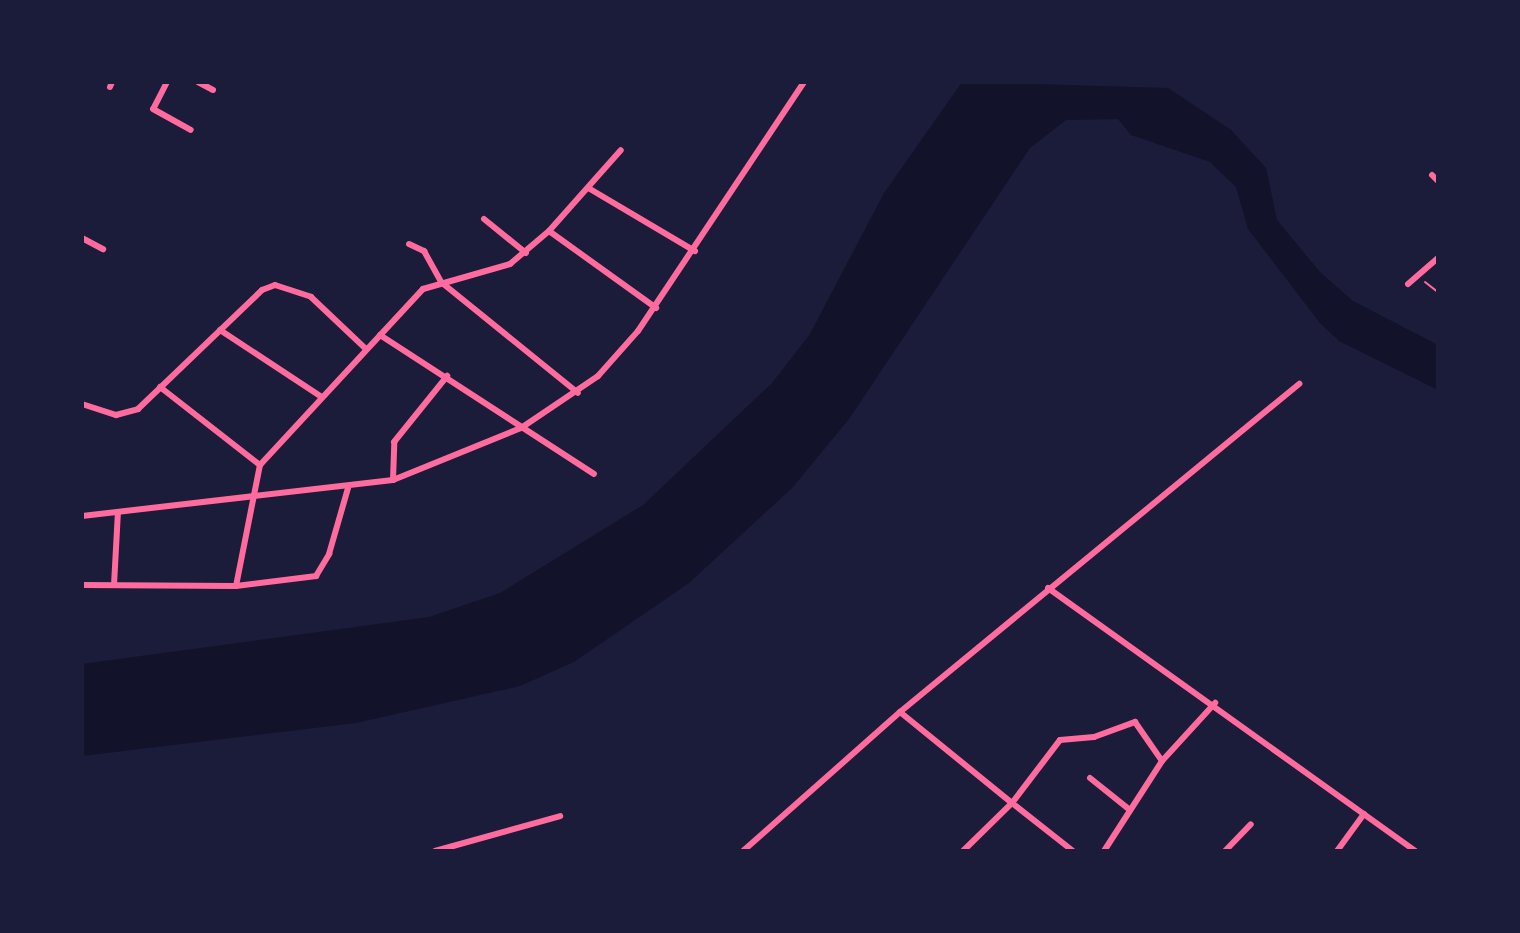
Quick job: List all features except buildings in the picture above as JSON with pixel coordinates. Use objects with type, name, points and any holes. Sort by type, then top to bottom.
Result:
[{"type":"street","points":[[167,82],[153,109],[191,130]]},
{"type":"street","points":[[198,82],[213,90]]},
{"type":"street","points":[[82,516],[249,500],[393,480],[522,428],[578,393],[656,308],[804,82]]},
{"type":"street","points":[[236,586],[249,500],[260,465],[320,396],[423,289],[441,282],[484,274],[526,253],[590,189],[621,150]]},
{"type":"street","points":[[590,189],[695,251]]},
{"type":"street","points":[[484,219],[526,253]]},
{"type":"street","points":[[549,232],[656,308]]},
{"type":"street","points":[[82,238],[103,249]]},
{"type":"street","points":[[409,244],[424,251],[441,282],[578,393]]},
{"type":"street","points":[[1408,284],[1438,258]]},
{"type":"street","points":[[82,404],[128,413],[160,387],[262,290],[286,286],[311,297],[365,348]]},
{"type":"street","points":[[220,330],[320,396]]},
{"type":"street","points":[[380,335],[447,376],[594,474]]},
{"type":"street","points":[[393,480],[394,442],[447,376]]},
{"type":"street","points":[[743,851],[900,712],[1298,384]]},
{"type":"street","points":[[160,387],[260,465]]},
{"type":"street","points":[[82,584],[236,586],[316,576],[348,488]]},
{"type":"street","points":[[114,585],[118,512]]},
{"type":"street","points":[[1048,588],[1216,703],[1415,851]]},
{"type":"street","points":[[1104,851],[1162,761],[1216,703]]},
{"type":"street","points":[[900,712],[1073,851]]},
{"type":"street","points":[[963,851],[1012,803],[1060,740],[1094,737],[1135,722],[1162,761]]},
{"type":"street","points":[[1090,778],[1130,810]]},
{"type":"street","points":[[1336,851],[1364,814]]},
{"type":"street","points":[[435,851],[560,816]]},
{"type":"street","points":[[1225,851],[1251,824]]},
{"type":"path","points":[[1417,276],[1438,292]]},
{"type":"shaded area","points":[[962,82],[1168,88],[1231,130],[1266,168],[1277,220],[1320,272],[1353,301],[1438,345],[1438,390],[1339,341],[1320,323],[1248,229],[1236,187],[1210,162],[1131,135],[1118,119],[1066,120],[1030,148],[849,419],[793,487],[689,583],[574,662],[520,686],[356,723],[82,756],[82,664],[429,617],[500,593],[643,505],[772,383],[810,334],[884,193]]}]
